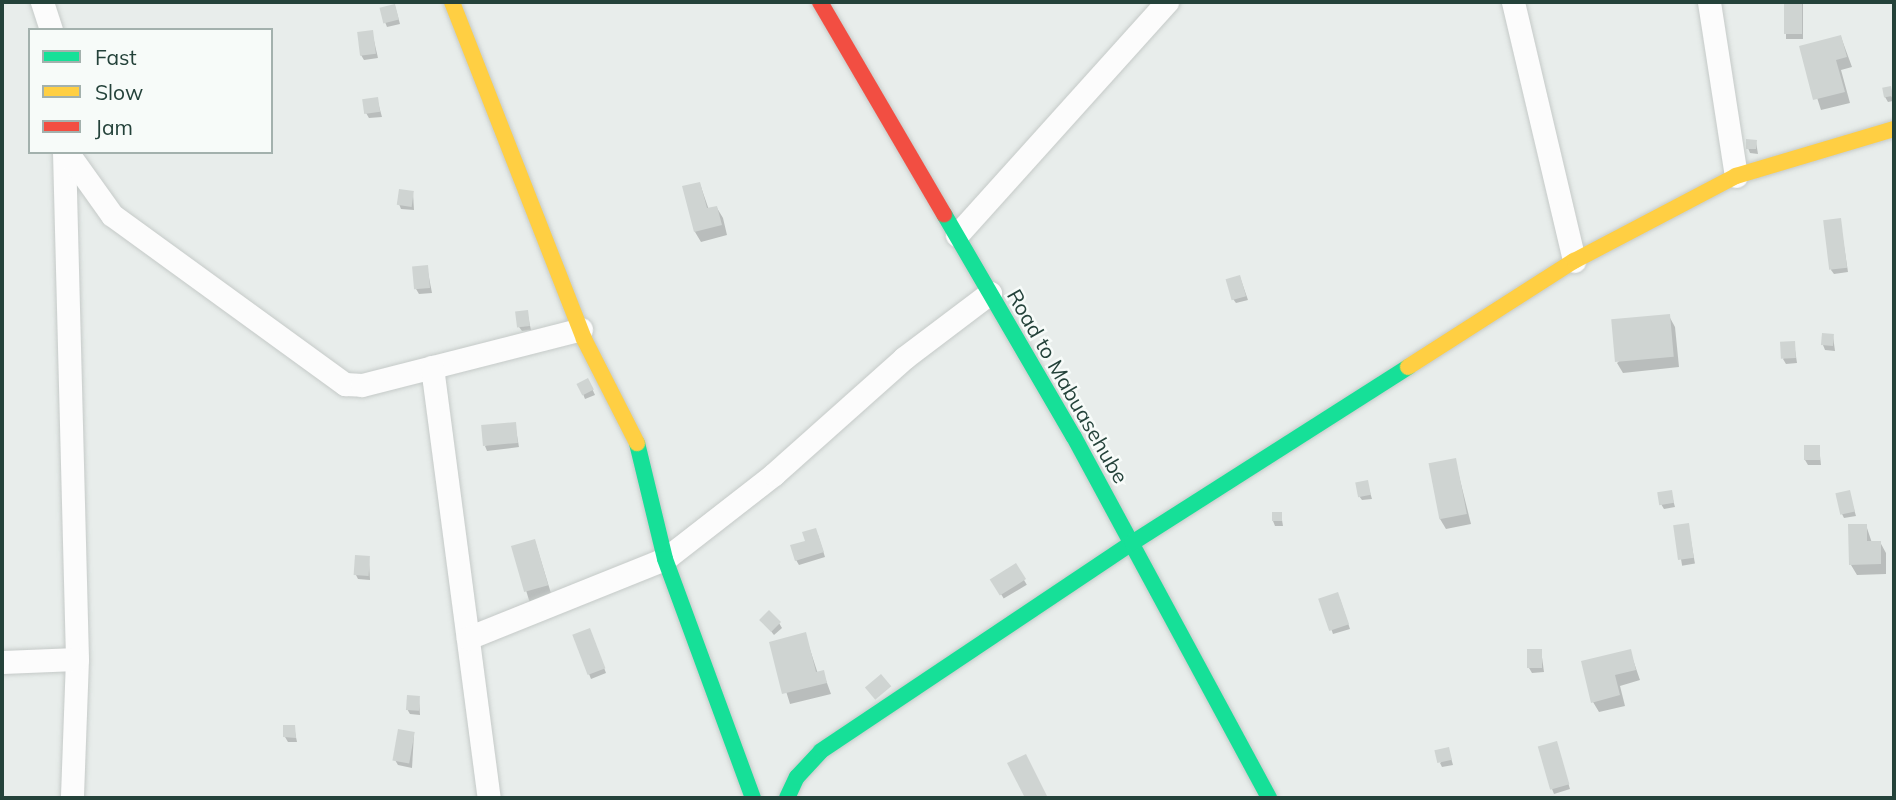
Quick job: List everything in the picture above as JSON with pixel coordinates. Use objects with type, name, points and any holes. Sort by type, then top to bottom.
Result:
[{"type":"street","points":[[42,2],[50,28]]},
{"type":"street","points":[[452,2],[581,329],[639,447],[665,559],[753,798]]},
{"type":"street","name":"Road to Mabuasehube","points":[[820,2],[957,235],[1132,543],[1269,798]]},
{"type":"street","points":[[957,235],[1167,2]]},
{"type":"street","points":[[1513,2],[1574,261]]},
{"type":"street","points":[[1709,2],[1736,176]]},
{"type":"street","points":[[787,798],[797,777],[821,751],[1132,543],[1574,261],[1736,176],[1894,129]]},
{"type":"street","points":[[66,154],[77,659],[72,798]]},
{"type":"street","points":[[67,154],[112,215],[265,323],[330,377],[362,385],[581,329]]},
{"type":"street","points":[[468,638],[665,559],[774,474],[904,358],[990,293]]},
{"type":"street","points":[[432,367],[489,798]]},
{"type":"street","points":[[2,662],[77,659]]},
{"type":"building","points":[[1784,2],[1802,2],[1802,34],[1784,34]]},
{"type":"building","points":[[395,4],[399,20],[383,23],[379,8]]},
{"type":"building","points":[[373,30],[376,54],[360,56],[357,32]]},
{"type":"building","points":[[1841,35],[1847,57],[1836,60],[1845,92],[1813,100],[1799,46]]},
{"type":"building","points":[[1891,86],[1893,96],[1884,98],[1882,88]]},
{"type":"building","points":[[378,97],[380,112],[364,114],[362,99]]},
{"type":"building","points":[[1746,139],[1757,140],[1756,149],[1746,149]]},
{"type":"building","points":[[700,182],[707,208],[717,206],[722,225],[694,232],[682,186]]},
{"type":"building","points":[[399,189],[414,191],[412,207],[397,205]]},
{"type":"building","points":[[1841,218],[1847,268],[1829,270],[1823,220]]},
{"type":"building","points":[[428,265],[430,288],[414,289],[412,266]]},
{"type":"building","points":[[1240,275],[1246,296],[1232,300],[1226,279]]},
{"type":"building","points":[[528,310],[530,326],[517,327],[515,312]]},
{"type":"building","points":[[1670,314],[1674,357],[1615,362],[1611,319]]},
{"type":"building","points":[[1822,333],[1834,334],[1833,346],[1821,345]]},
{"type":"building","points":[[1795,341],[1796,358],[1781,359],[1780,342]]},
{"type":"building","points":[[588,378],[594,390],[582,395],[576,384]]},
{"type":"building","points":[[516,422],[518,443],[483,446],[481,425]]},
{"type":"building","points":[[1804,445],[1820,445],[1820,460],[1804,460]]},
{"type":"building","points":[[1456,458],[1467,514],[1439,519],[1429,463]]},
{"type":"building","points":[[1368,480],[1371,495],[1358,497],[1355,482]]},
{"type":"building","points":[[1672,490],[1674,503],[1659,505],[1657,492]]},
{"type":"building","points":[[1850,490],[1855,511],[1840,515],[1835,493]]},
{"type":"building","points":[[1272,512],[1282,512],[1282,521],[1272,521]]},
{"type":"building","points":[[1689,523],[1694,558],[1678,560],[1673,525]]},
{"type":"building","points":[[1848,524],[1867,524],[1867,541],[1881,541],[1881,564],[1849,565]]},
{"type":"building","points":[[816,528],[824,552],[795,561],[790,545],[805,541],[802,532]]},
{"type":"building","points":[[535,539],[548,585],[524,592],[511,546]]},
{"type":"building","points":[[355,555],[370,556],[369,576],[354,575]]},
{"type":"building","points":[[1016,563],[1026,579],[1000,596],[990,579]]},
{"type":"building","points":[[1338,592],[1349,624],[1329,631],[1318,599]]},
{"type":"building","points":[[769,610],[781,622],[771,632],[759,620]]},
{"type":"building","points":[[590,628],[605,668],[588,675],[572,635]]},
{"type":"building","points":[[806,632],[816,672],[824,670],[827,683],[782,694],[769,642]]},
{"type":"building","points":[[1527,649],[1542,649],[1542,668],[1527,668]]},
{"type":"building","points":[[1631,649],[1636,670],[1615,675],[1620,695],[1591,703],[1581,661]]},
{"type":"building","points":[[881,674],[891,686],[875,700],[865,687]]},
{"type":"building","points":[[407,695],[420,696],[419,711],[406,710]]},
{"type":"building","points":[[283,725],[295,725],[296,738],[283,737]]},
{"type":"building","points":[[398,729],[415,732],[409,763],[392,761]]},
{"type":"building","points":[[1557,741],[1569,784],[1550,790],[1538,747]]},
{"type":"building","points":[[1449,747],[1452,760],[1437,763],[1434,750]]},
{"type":"building","points":[[1026,754],[1048,798],[1025,798],[1007,763]]},
{"type":"traffic: fast","points":[[944,214],[1074,437],[1269,798]]},
{"type":"traffic: fast","points":[[787,798],[797,777],[821,751],[1132,543],[1408,367]]},
{"type":"traffic: fast","points":[[637,443],[665,559],[753,798]]},
{"type":"traffic: slow","points":[[452,2],[584,339],[637,443]]},
{"type":"traffic: slow","points":[[1408,367],[1574,261],[1736,176],[1894,129]]},
{"type":"traffic: jam","points":[[820,2],[944,214]]}]
